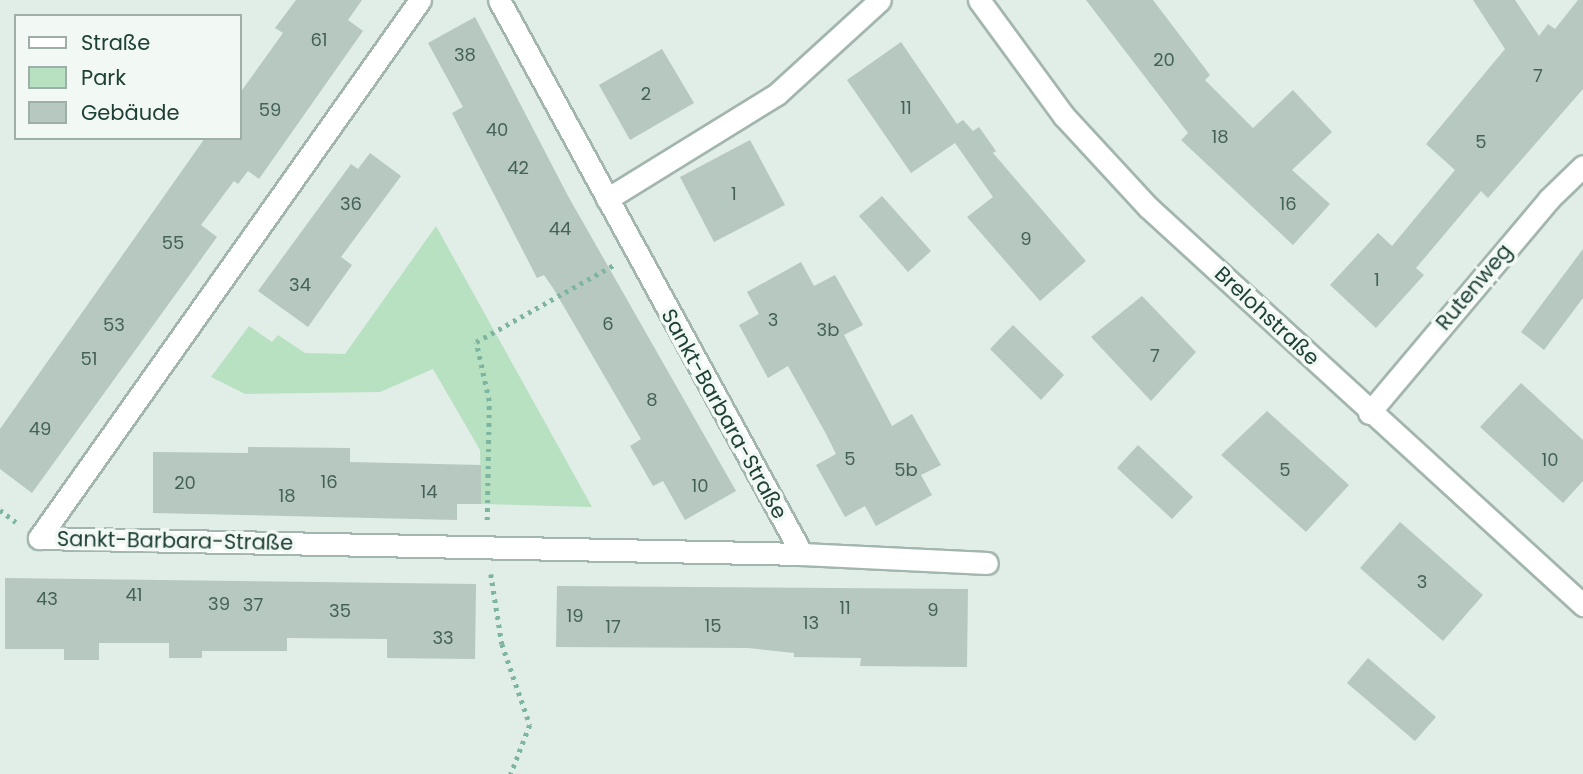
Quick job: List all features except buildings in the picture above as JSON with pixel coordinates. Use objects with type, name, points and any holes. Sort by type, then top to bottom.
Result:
[{"type":"street","name":"Sankt-Barbara-Straße","points":[[420,0],[39,538],[802,554],[987,563]]},
{"type":"street","name":"Sankt-Barbara-Straße","points":[[499,0],[802,554]]},
{"type":"street","points":[[607,199],[778,94],[880,0]]},
{"type":"street","name":"Brelohstraße","points":[[979,0],[1064,116],[1148,207],[1583,605]]},
{"type":"street","name":"Rutenweg","points":[[1370,412],[1549,199],[1583,166]]},
{"type":"path","points":[[511,774],[530,725],[502,643],[486,549],[489,401],[476,342],[635,253]]},
{"type":"green space","points":[[436,226],[592,507],[481,504],[480,450],[433,369],[380,392],[245,394],[211,377],[249,326],[272,342],[278,335],[305,353],[345,354]]}]
